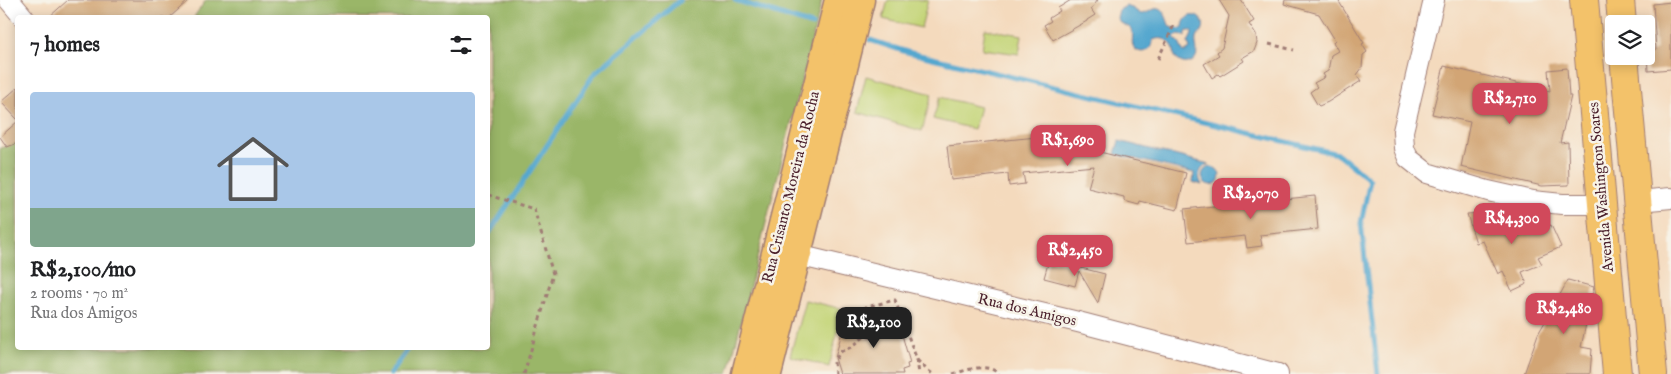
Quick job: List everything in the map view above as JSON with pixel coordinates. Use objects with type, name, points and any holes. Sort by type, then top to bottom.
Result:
[{"type":"highway","name":"Avenida Washington Soares","points":[[1584,0],[1617,374]]},
{"type":"highway","points":[[1620,0],[1621,15]]},
{"type":"highway","points":[[1625,65],[1653,374]]},
{"type":"main road","name":"Rua Crisanto Moreira da Rocha","points":[[768,374],[786,252],[838,0]]},
{"type":"main road","name":"Rua Crisanto Moreira da Rocha","points":[[745,374],[786,252],[860,0]]},
{"type":"street","points":[[9,0],[22,15]]},
{"type":"street","points":[[1434,0],[1403,131],[1404,148],[1408,158],[1427,173],[1533,202],[1602,204]]},
{"type":"street","points":[[1638,201],[1671,198]]},
{"type":"street","name":"Rua dos Amigos","points":[[786,252],[1078,322],[1278,374]]},
{"type":"path","points":[[1158,59],[1174,25]]},
{"type":"path","points":[[1270,44],[1294,50]]},
{"type":"path","points":[[490,196],[534,209],[553,274],[524,374]]},
{"type":"path","points":[[836,374],[834,362],[840,352],[854,346],[866,335],[866,307],[895,300],[917,360],[919,374]]},
{"type":"path","points":[[917,360],[933,374]]},
{"type":"path","points":[[952,374],[965,370],[988,368],[999,374]]},
{"type":"green space","points":[[206,0],[822,0],[728,374],[0,374],[0,148],[15,144],[15,350],[490,350],[490,15],[195,15]]},
{"type":"green space","points":[[888,0],[928,0],[921,28],[883,19]]},
{"type":"green space","points":[[985,29],[1022,35],[1019,54],[982,49]]},
{"type":"green space","points":[[866,76],[932,94],[922,131],[857,112]]},
{"type":"green space","points":[[940,97],[980,107],[974,129],[933,119]]},
{"type":"green space","points":[[805,300],[843,309],[829,367],[790,356]]},
{"type":"water","points":[[1126,6],[1141,14],[1160,9],[1164,13],[1170,27],[1179,29],[1183,27],[1188,17],[1196,16],[1200,18],[1204,26],[1196,38],[1196,57],[1191,62],[1182,63],[1175,57],[1171,44],[1163,39],[1153,40],[1151,47],[1146,51],[1136,50],[1132,44],[1132,30],[1117,18],[1119,10]],"holes":[[[1187,31],[1191,31],[1192,34],[1188,43],[1190,49],[1185,52],[1174,38],[1177,35],[1185,36]]]},
{"type":"water","points":[[1119,141],[1209,164],[1200,173],[1202,185],[1193,182],[1194,173],[1115,154]]},
{"type":"water","points":[[1207,167],[1215,167],[1220,172],[1218,183],[1207,185],[1202,180],[1202,172]]},
{"type":"building","points":[[68,0],[189,0],[172,15],[51,15]]},
{"type":"building","points":[[1071,0],[1098,0],[1091,9],[1095,15],[1053,40],[1044,25],[1051,21],[1049,18],[1060,11],[1058,8]]},
{"type":"building","points":[[1219,0],[1241,0],[1254,21],[1249,24],[1256,35],[1257,43],[1254,51],[1242,58],[1244,61],[1220,76],[1218,74],[1212,78],[1204,64],[1219,55],[1217,52],[1222,48],[1229,16]]},
{"type":"building","points":[[1285,0],[1338,0],[1364,43],[1362,44],[1367,52],[1363,55],[1362,68],[1357,75],[1361,81],[1319,106],[1310,92],[1317,87],[1314,83],[1325,77],[1323,74],[1328,71],[1331,55],[1338,51],[1333,42],[1335,40],[1319,14],[1284,4]]},
{"type":"building","points":[[1671,2],[1671,69],[1648,71],[1648,65],[1655,65],[1655,15],[1653,4]]},
{"type":"building","points":[[1444,66],[1550,91],[1548,70],[1567,68],[1569,96],[1571,96],[1560,143],[1568,142],[1569,185],[1542,186],[1461,167],[1470,122],[1432,114]]},
{"type":"building","points":[[15,90],[15,117],[1,102]]},
{"type":"building","points":[[15,124],[15,144],[7,147],[0,137]]},
{"type":"building","points":[[1077,133],[1079,147],[1186,173],[1177,210],[1140,201],[1139,205],[1124,201],[1124,197],[1088,188],[1094,166],[1023,173],[1025,184],[1009,186],[1008,174],[951,180],[947,146]]},
{"type":"building","points":[[1315,196],[1318,229],[1260,235],[1262,246],[1247,248],[1245,236],[1188,242],[1184,209]]},
{"type":"building","points":[[1510,211],[1512,233],[1525,227],[1529,234],[1551,225],[1561,247],[1538,257],[1542,264],[1522,272],[1527,284],[1512,291],[1503,271],[1498,274],[1483,241],[1476,243],[1467,214]]},
{"type":"building","points":[[1049,260],[1105,274],[1098,303],[1079,271],[1075,286],[1044,278]]},
{"type":"building","points":[[1568,280],[1594,287],[1581,347],[1592,349],[1590,374],[1524,374],[1538,334],[1549,315],[1553,316],[1555,304]]},
{"type":"building","points":[[885,309],[887,315],[892,314],[893,318],[897,317],[910,363],[907,364],[908,368],[902,370],[903,374],[840,374],[835,358],[842,332],[873,339],[870,328],[873,327],[869,314]]},
{"type":"waterway","points":[[490,232],[594,74],[680,0]]},
{"type":"waterway","points":[[735,0],[812,25]]},
{"type":"waterway","points":[[870,40],[907,52],[1338,154],[1370,180],[1361,223],[1378,374]]},
{"type":"waterway","points":[[390,374],[408,350]]}]
